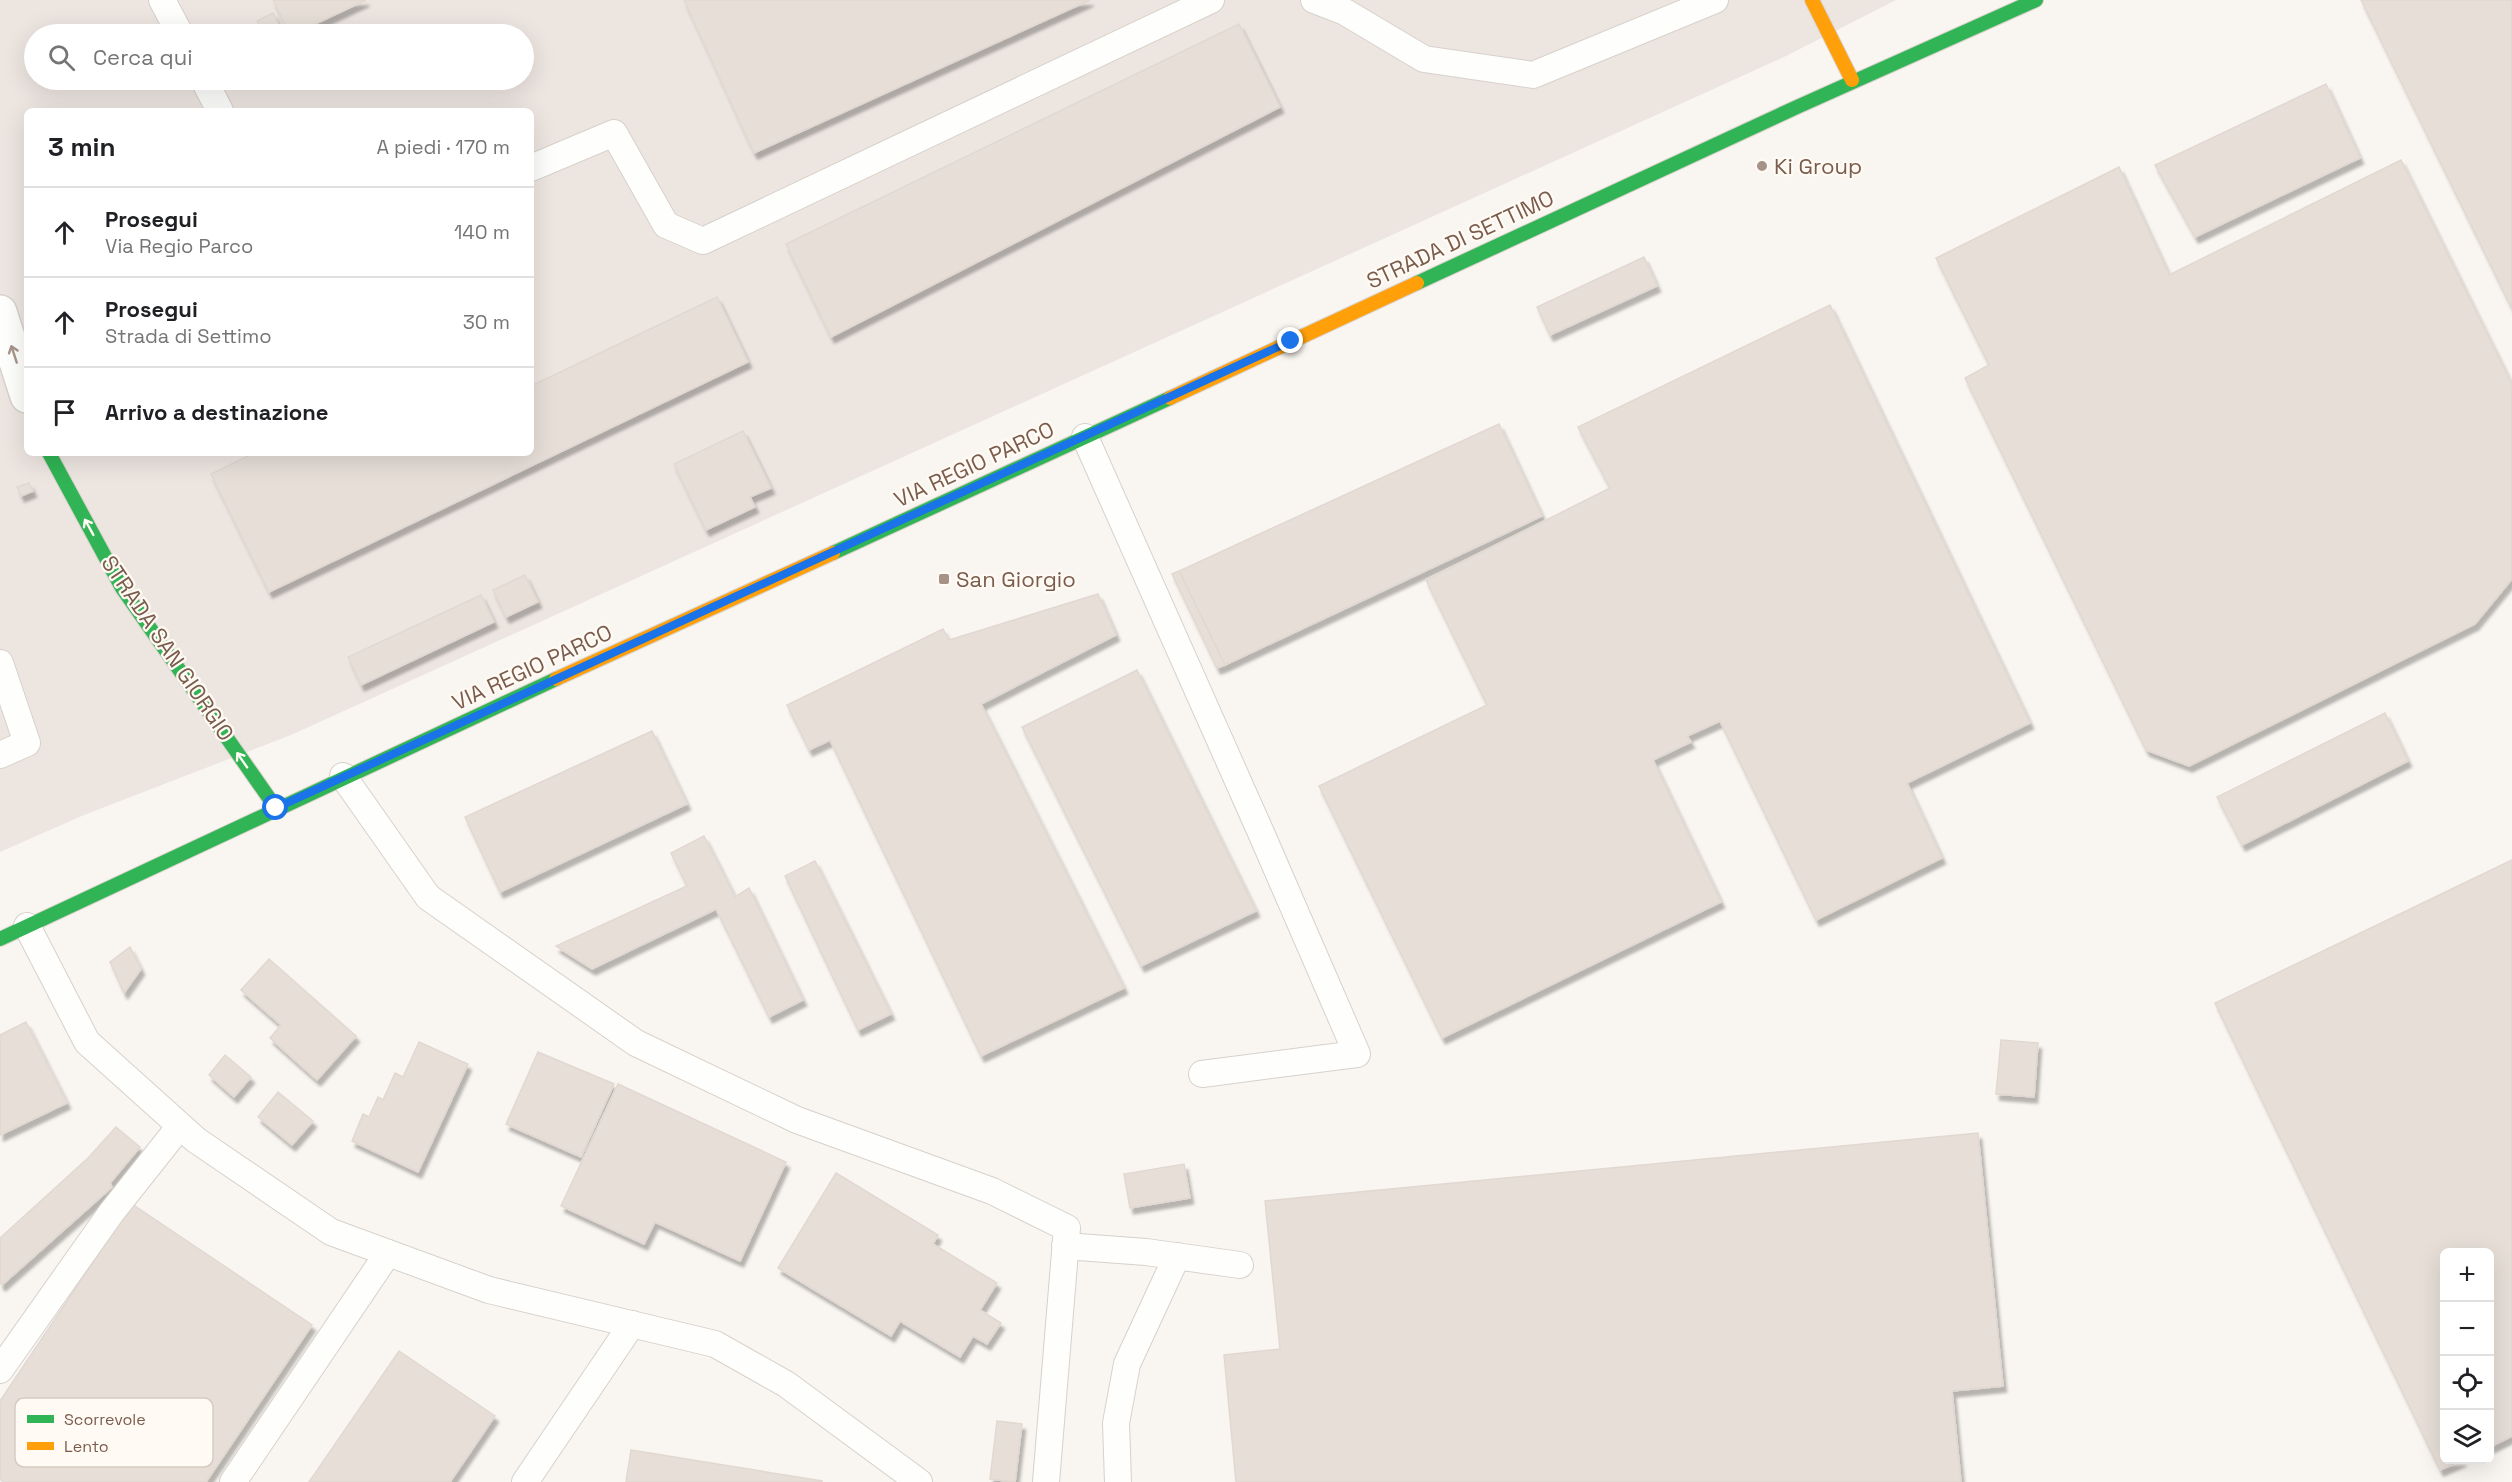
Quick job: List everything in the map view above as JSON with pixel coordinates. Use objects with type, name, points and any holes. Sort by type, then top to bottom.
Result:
[{"type":"street","points":[[1812,0],[1852,80]]},
{"type":"street","name":"STRADA DI SETTIMO","points":[[1085,437],[1852,80],[2036,0]]},
{"type":"street","points":[[0,312],[24,387]]},
{"type":"street","name":"VIA REGIO PARCO","points":[[0,939],[343,776],[1085,437]]},
{"type":"street","name":"STRADA SAN GIORGIO","points":[[51,456],[122,588],[276,808]]},
{"type":"lane","points":[[162,0],[175,24]]},
{"type":"lane","points":[[534,167],[614,133],[666,225],[703,241],[1211,0]]},
{"type":"lane","points":[[1314,0],[1345,12],[1424,59],[1533,75],[1715,0]]},
{"type":"lane","points":[[209,90],[218,108]]},
{"type":"lane","points":[[1085,437],[1357,1054],[1202,1074]]},
{"type":"lane","points":[[0,663],[27,743],[0,755]]},
{"type":"lane","points":[[343,776],[428,897],[636,1043],[797,1120],[992,1191],[1066,1228],[1046,1482]]},
{"type":"lane","points":[[27,927],[87,1042],[196,1140],[331,1232],[489,1290],[715,1344],[786,1384],[919,1482]]},
{"type":"lane","points":[[0,1370],[111,1214],[180,1126]]},
{"type":"lane","points":[[1065,1246],[1177,1256],[1240,1265]]},
{"type":"lane","points":[[233,1482],[388,1253]]},
{"type":"lane","points":[[1118,1482],[1116,1423],[1127,1364],[1177,1256]]},
{"type":"lane","points":[[525,1482],[632,1324]]},
{"type":"shaded area","points":[[0,0],[1896,0],[1786,56],[291,735],[84,815],[0,852]]},
{"type":"building","points":[[273,0],[366,0],[315,24],[285,24]]},
{"type":"building","points":[[684,0],[1090,0],[754,153]]},
{"type":"building","points":[[2361,0],[2512,0],[2512,309]]},
{"type":"building","points":[[273,13],[278,24],[259,24],[257,21]]},
{"type":"building","points":[[1239,24],[1280,107],[831,337],[786,244]]},
{"type":"building","points":[[2326,84],[2360,158],[2195,237],[2155,165]]},
{"type":"building","points":[[2401,160],[2512,385],[2512,579],[2475,624],[2189,766],[2146,750],[1965,378],[1989,365],[1936,258],[2119,167],[2169,275]]},
{"type":"building","points":[[1644,257],[1657,286],[1550,335],[1537,307]]},
{"type":"building","points":[[717,297],[748,362],[269,592],[211,474],[248,456],[534,456],[534,385]]},
{"type":"building","points":[[1830,305],[2030,723],[1907,783],[1942,858],[1816,920],[1720,721],[1687,736],[1691,742],[1653,760],[1721,902],[1442,1038],[1319,786],[1487,705],[1426,580],[1610,488],[1578,427]]},
{"type":"building","points":[[1499,424],[1542,516],[1225,665],[1179,571]]},
{"type":"building","points":[[743,431],[771,488],[750,497],[755,507],[706,530],[674,464]]},
{"type":"building","points":[[29,483],[33,491],[21,496],[17,487]]},
{"type":"building","points":[[1179,571],[1225,665],[1217,668],[1172,574]]},
{"type":"building","points":[[525,575],[538,602],[506,617],[493,590]]},
{"type":"building","points":[[1098,594],[1116,635],[981,704],[1124,988],[981,1056],[830,740],[809,750],[787,705],[943,629],[949,640]]},
{"type":"building","points":[[481,595],[494,622],[361,685],[348,657]]},
{"type":"building","points":[[1137,670],[1256,911],[1141,966],[1022,727]]},
{"type":"building","points":[[2385,713],[2408,761],[2242,845],[2217,797]]},
{"type":"building","points":[[652,731],[687,804],[500,892],[465,817]]},
{"type":"building","points":[[704,836],[735,897],[749,888],[803,1000],[769,1017],[716,909],[592,969],[556,946],[687,886],[671,853]]},
{"type":"building","points":[[2512,860],[2512,1436],[2494,1445],[2494,1248],[2440,1248],[2440,1464],[2454,1464],[2440,1470],[2215,1003]]},
{"type":"building","points":[[815,861],[891,1014],[858,1030],[785,876]]},
{"type":"building","points":[[130,947],[141,969],[124,993],[110,962]]},
{"type":"building","points":[[269,959],[356,1036],[317,1080],[270,1038],[281,1025],[241,990]]},
{"type":"building","points":[[26,1022],[67,1103],[0,1135],[0,1035]]},
{"type":"building","points":[[2001,1040],[2038,1043],[2034,1097],[1996,1094]]},
{"type":"building","points":[[419,1042],[468,1064],[418,1172],[352,1141],[363,1114],[369,1117],[378,1097],[383,1100],[395,1073],[403,1077]]},
{"type":"building","points":[[538,1052],[614,1084],[581,1157],[506,1124]]},
{"type":"building","points":[[225,1055],[251,1077],[234,1097],[209,1075]]},
{"type":"building","points":[[618,1084],[786,1162],[740,1261],[655,1222],[644,1244],[561,1206]]},
{"type":"building","points":[[278,1092],[313,1121],[292,1145],[258,1117]]},
{"type":"building","points":[[116,1127],[140,1147],[110,1183],[112,1187],[2,1285],[0,1283],[0,1238],[88,1158]]},
{"type":"building","points":[[1978,1133],[2003,1386],[1952,1391],[1961,1482],[1236,1482],[1224,1355],[1280,1349],[1265,1201]]},
{"type":"building","points":[[1184,1164],[1190,1198],[1130,1208],[1124,1174]]},
{"type":"building","points":[[836,1173],[938,1235],[933,1244],[997,1283],[980,1310],[1001,1323],[987,1344],[973,1336],[960,1357],[900,1321],[891,1336],[778,1268]]},
{"type":"building","points":[[132,1204],[312,1325],[206,1482],[4,1482],[0,1479],[0,1401]]},
{"type":"building","points":[[399,1351],[495,1416],[450,1482],[309,1482]]},
{"type":"building","points":[[997,1421],[1022,1424],[1015,1482],[990,1479]]},
{"type":"building","points":[[631,1450],[822,1481],[822,1482],[626,1482]]},
{"type":"traffic: fast","points":[[1417,283],[1797,107],[2036,0]]},
{"type":"traffic: fast","points":[[833,553],[1170,398]]},
{"type":"traffic: fast","points":[[51,456],[122,588],[276,808]]},
{"type":"traffic: fast","points":[[0,939],[556,679]]},
{"type":"traffic: slow","points":[[1812,0],[1852,80]]},
{"type":"traffic: slow","points":[[1170,398],[1417,283]]},
{"type":"traffic: slow","points":[[556,679],[833,553]]},
{"type":"place","name":"Ki Group","points":[[1762,166]]},
{"type":"place","name":"San Giorgio","points":[[944,579]]},
{"type":"route","points":[[276,808],[1291,341]]}]
